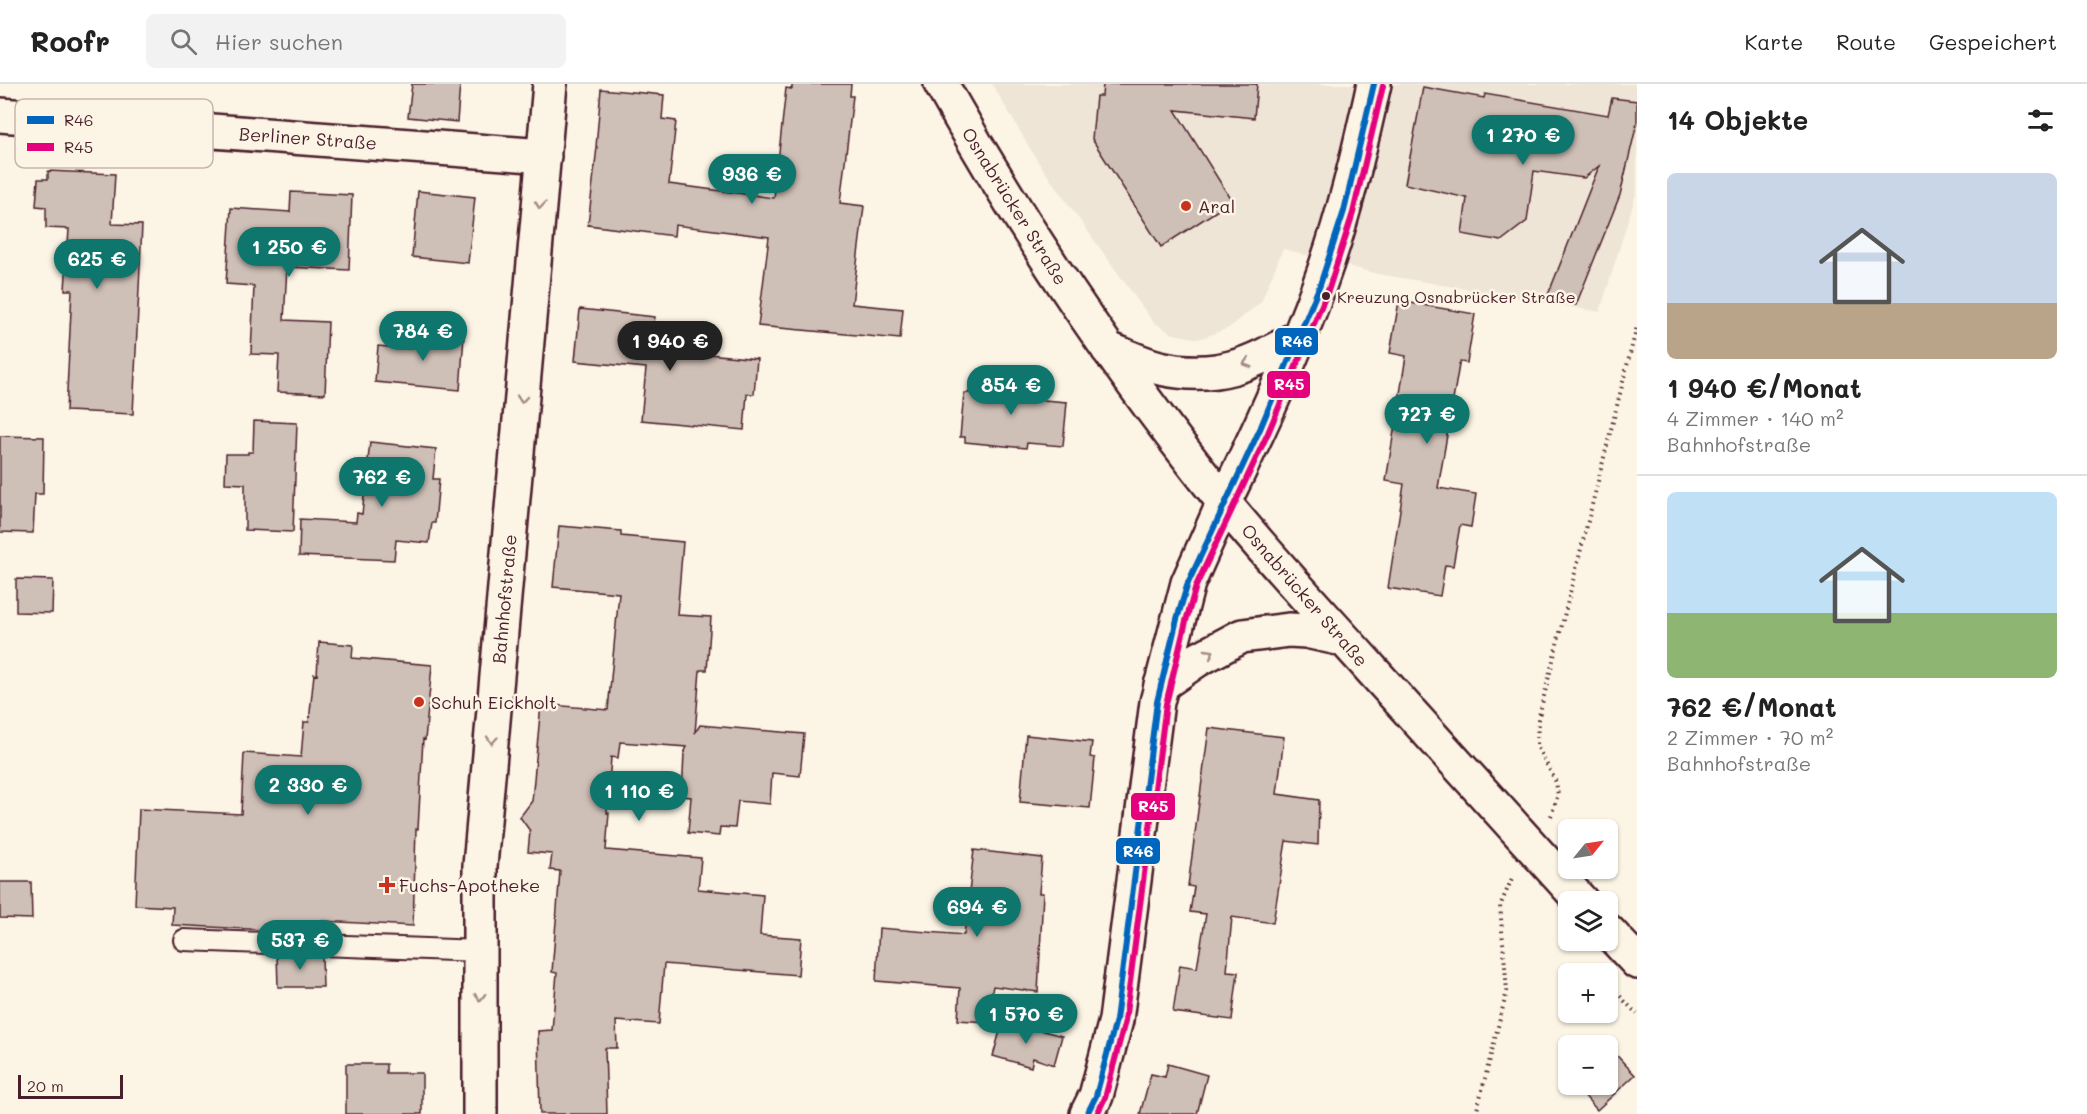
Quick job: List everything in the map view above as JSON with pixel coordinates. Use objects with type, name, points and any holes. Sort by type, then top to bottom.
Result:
[{"type":"street","name":"Bahnhofstraße","points":[[480,1114],[480,866],[550,84]]},
{"type":"street","name":"Osnabrücker Straße","points":[[941,84],[1025,226],[1108,349],[1224,502],[1343,639],[1572,891]]},
{"type":"street","points":[[1087,1114],[1096,1096],[1116,1020],[1157,702],[1188,583],[1260,429],[1320,285],[1344,211],[1374,84]]},
{"type":"street","name":"Berliner Straße","points":[[0,115],[15,116]]},
{"type":"street","name":"Berliner Straße","points":[[213,131],[544,156]]},
{"type":"street","points":[[1108,349],[1158,368],[1188,372],[1224,371],[1258,360],[1299,337]]},
{"type":"street","points":[[1161,685],[1197,660],[1242,636],[1288,630],[1306,631],[1343,639]]},
{"type":"street","points":[[1618,941],[1637,962]]},
{"type":"lane","points":[[184,940],[480,951]]},
{"type":"path","points":[[1476,1114],[1507,991],[1500,906],[1512,877],[1551,817],[1558,795],[1556,782],[1537,746],[1538,720],[1637,326]]},
{"type":"path","points":[[1618,993],[1637,1014]]},
{"type":"shaded area","points":[[992,84],[1637,84],[1637,191],[1600,312],[1378,274],[1283,249],[1261,302],[1229,328],[1199,339],[1173,334],[1153,322],[1038,162]]},
{"type":"building","points":[[412,84],[460,84],[457,122],[408,117]]},
{"type":"building","points":[[792,84],[851,84],[850,96],[853,96],[840,203],[864,206],[852,304],[903,309],[900,339],[758,326],[769,237],[675,225],[674,236],[588,225],[601,89],[664,95],[662,119],[676,121],[669,184],[774,198],[786,88],[792,89]]},
{"type":"building","points":[[1103,84],[1257,84],[1254,118],[1175,110],[1232,201],[1161,247],[1092,139],[1096,96],[1102,96]]},
{"type":"building","points":[[1423,87],[1484,98],[1485,94],[1608,115],[1612,98],[1637,101],[1637,123],[1620,195],[1576,305],[1546,300],[1599,166],[1584,178],[1534,171],[1527,221],[1501,241],[1462,234],[1467,198],[1405,184]]},
{"type":"building","points":[[48,171],[115,174],[112,224],[142,225],[133,414],[66,411],[72,290],[65,290],[69,229],[46,228],[46,207],[36,206],[38,179],[48,179]]},
{"type":"building","points":[[418,191],[475,197],[468,263],[412,257]]},
{"type":"building","points":[[291,192],[352,195],[349,270],[287,267],[284,320],[328,322],[325,394],[277,392],[279,355],[251,354],[254,286],[226,284],[231,208],[290,212]]},
{"type":"building","points":[[1399,301],[1475,314],[1467,363],[1460,362],[1459,365],[1438,488],[1476,494],[1471,527],[1460,525],[1453,566],[1445,565],[1440,596],[1388,588],[1404,484],[1386,481],[1406,356],[1390,353]]},
{"type":"building","points":[[580,309],[655,317],[650,348],[757,359],[754,394],[747,394],[744,430],[641,420],[646,368],[575,361]]},
{"type":"building","points":[[412,332],[464,336],[460,390],[375,382],[378,346],[410,349]]},
{"type":"building","points":[[971,380],[1032,386],[1031,399],[1067,402],[1063,446],[1027,443],[1026,448],[965,442],[965,437],[960,437],[964,393],[969,393]]},
{"type":"building","points":[[254,421],[297,423],[293,532],[245,530],[245,484],[225,483],[226,454],[253,452]]},
{"type":"building","points":[[0,436],[44,437],[43,494],[35,494],[33,533],[0,532]]},
{"type":"building","points":[[370,442],[436,449],[433,479],[439,479],[435,523],[432,523],[429,543],[396,540],[394,560],[299,556],[300,519],[356,522],[357,513],[362,514]]},
{"type":"building","points":[[559,526],[621,531],[621,536],[683,542],[677,615],[711,617],[707,670],[700,670],[695,733],[700,725],[804,734],[800,776],[772,773],[770,804],[738,801],[735,828],[720,827],[719,836],[688,833],[691,797],[682,796],[684,753],[687,747],[620,742],[618,758],[611,757],[606,850],[701,858],[698,889],[763,895],[760,935],[801,938],[798,975],[664,964],[659,1024],[616,1021],[617,1048],[605,1048],[607,1114],[540,1114],[538,1031],[552,1030],[557,973],[552,972],[560,871],[550,870],[552,854],[528,852],[530,831],[520,817],[532,801],[541,704],[608,710],[619,593],[553,587]]},
{"type":"building","points":[[16,579],[53,580],[52,613],[16,612]]},
{"type":"building","points":[[319,642],[353,645],[352,658],[432,665],[425,740],[423,739],[418,829],[416,829],[413,926],[322,921],[322,933],[172,925],[173,907],[135,905],[139,809],[241,814],[244,753],[301,757],[304,722],[309,722],[314,674],[317,675]]},
{"type":"building","points":[[1209,728],[1284,737],[1277,794],[1319,800],[1318,845],[1286,841],[1273,923],[1232,917],[1227,971],[1238,972],[1232,1020],[1173,1012],[1180,965],[1197,968],[1206,914],[1190,912],[1194,887],[1188,886]]},
{"type":"building","points":[[1026,735],[1092,742],[1090,757],[1095,758],[1090,808],[1020,802]]},
{"type":"building","points":[[974,850],[1042,858],[1039,893],[1043,893],[1038,992],[993,986],[986,1022],[958,1020],[960,988],[876,981],[879,928],[964,935]]},
{"type":"building","points":[[0,882],[31,882],[32,919],[0,918]]},
{"type":"building","points":[[277,955],[322,957],[323,987],[278,987]]},
{"type":"building","points":[[1003,1020],[1062,1036],[1054,1065],[1033,1058],[1031,1067],[993,1056]]},
{"type":"building","points":[[1618,1057],[1635,1075],[1618,1091]]},
{"type":"building","points":[[346,1064],[386,1064],[386,1073],[422,1073],[422,1114],[346,1114]]},
{"type":"building","points":[[1168,1064],[1207,1075],[1197,1114],[1140,1114],[1151,1074],[1165,1077]]},
{"type":"building","points":[[1584,1095],[1613,1095],[1597,1110]]},
{"type":"transit line","name":"R46","points":[[1087,1114],[1096,1096],[1116,1020],[1157,702],[1177,619],[1188,583],[1260,429],[1320,285],[1344,211],[1374,84]]},
{"type":"transit line","name":"R45","points":[[1097,1114],[1105,1098],[1125,1021],[1166,704],[1186,621],[1196,586],[1268,433],[1329,288],[1353,213],[1383,86]]},
{"type":"place","name":"Aral","points":[[1186,206]]},
{"type":"place","name":"Kreuzung Osnabrücker Straße","points":[[1326,296]]},
{"type":"place","name":"Schuh Eickholt","points":[[419,702]]},
{"type":"place","name":"Fuchs-Apotheke","points":[[387,885]]}]
